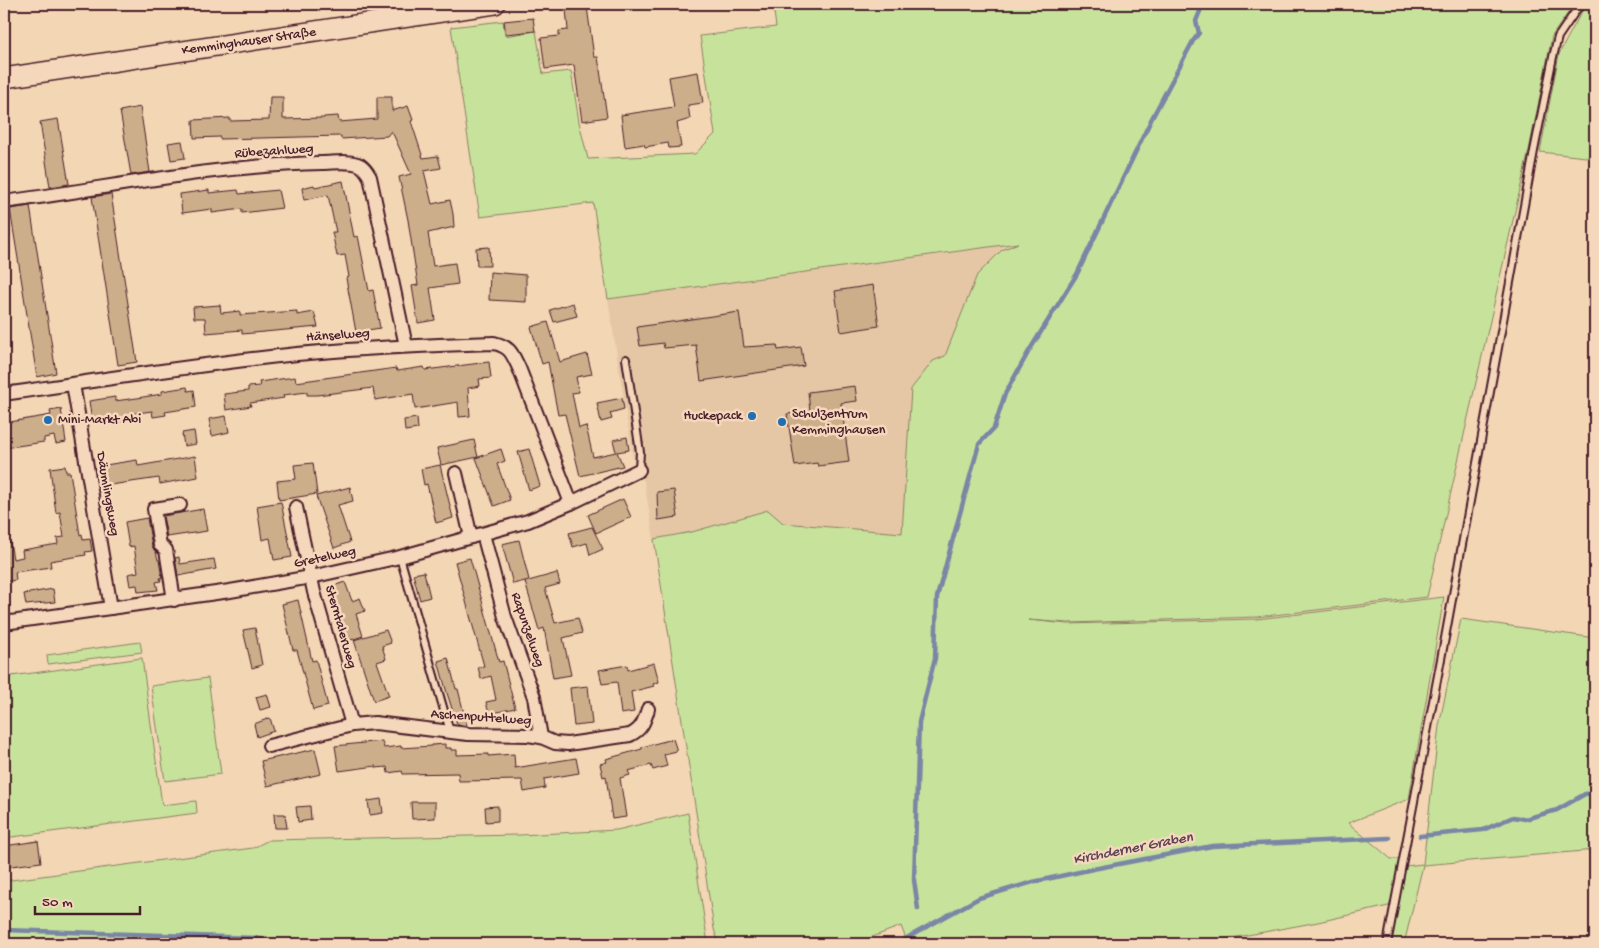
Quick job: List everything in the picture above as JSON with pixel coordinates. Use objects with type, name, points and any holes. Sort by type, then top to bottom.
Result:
[{"type":"main road","name":"Kemminghauser Straße","points":[[4,78],[495,4]]},
{"type":"street","name":"Rübezahlweg","points":[[4,202],[211,172],[304,164],[350,163],[360,165],[370,177],[406,346]]},
{"type":"street","name":"Hänselweg","points":[[4,394],[194,366],[288,355],[406,346],[494,343],[504,345],[510,350],[519,368],[571,503]]},
{"type":"street","name":"Däumlingsweg","points":[[72,384],[111,608]]},
{"type":"street","name":"Gretelweg","points":[[4,623],[174,600],[311,577],[400,558],[528,520],[571,503],[639,470]]},
{"type":"street","name":"Rapunzelweg","points":[[456,473],[534,697],[540,737]]},
{"type":"street","points":[[174,600],[166,550],[160,545],[154,509],[180,505]]},
{"type":"street","name":"Sterntalerweg","points":[[296,507],[311,577],[352,725]]},
{"type":"street","name":"Aschenputtelweg","points":[[269,746],[352,725],[383,723],[448,733],[528,735],[568,744],[630,734],[639,730],[648,709]]},
{"type":"lane","points":[[1387,944],[1553,57],[1558,37],[1582,4]]},
{"type":"lane","points":[[626,359],[640,452],[639,470]]},
{"type":"lane","points":[[400,558],[449,728],[448,733]]},
{"type":"shaded area","name":"Schulzentrum Kemminghausen","points":[[1021,242],[924,535],[783,523],[692,532],[654,539],[644,481],[634,463],[608,299]]},
{"type":"green space","points":[[773,4],[1574,4],[1552,36],[1529,150],[1427,597],[1257,617],[1068,623],[1028,620],[1068,624],[1257,619],[1444,597],[1409,799],[1348,823],[1391,859],[1400,859],[1393,905],[1318,922],[1199,944],[908,944],[901,926],[854,944],[719,944],[714,929],[654,539],[692,532],[768,510],[783,523],[902,533],[911,389],[933,361],[945,356],[977,275],[1002,250],[1018,243],[608,299],[593,203],[480,217],[451,27],[503,21],[505,36],[536,31],[543,74],[571,71],[579,122],[588,159],[695,154],[715,134],[700,36],[776,27]]},
{"type":"green space","points":[[1590,4],[1595,4],[1595,158],[1540,152],[1559,54],[1582,11]]},
{"type":"green space","points":[[1461,619],[1595,638],[1595,850],[1423,865],[1404,944],[1391,944],[1405,866],[1423,864],[1439,726]]},
{"type":"green space","points":[[140,642],[142,652],[48,664],[47,655]]},
{"type":"green space","points":[[142,658],[162,805],[196,801],[197,813],[4,838],[4,677]]},
{"type":"green space","points":[[208,678],[221,774],[165,781],[151,686]]},
{"type":"green space","points":[[688,813],[708,944],[48,944],[22,941],[20,944],[4,944],[4,881],[253,848],[269,840],[520,835],[617,830]]},
{"type":"building","points":[[587,7],[594,57],[598,57],[607,117],[582,121],[574,65],[545,69],[541,38],[559,36],[559,31],[568,30],[566,9]]},
{"type":"building","points":[[533,18],[535,31],[506,34],[504,21]]},
{"type":"building","points":[[698,72],[703,103],[688,105],[690,119],[677,123],[681,147],[669,148],[668,143],[645,147],[644,144],[625,147],[621,115],[674,107],[669,77]]},
{"type":"building","points":[[270,97],[283,97],[283,119],[338,116],[339,122],[377,119],[377,97],[392,97],[392,111],[408,106],[423,158],[438,156],[441,168],[424,171],[432,204],[450,200],[453,214],[454,227],[428,233],[433,266],[455,263],[458,284],[430,288],[435,320],[418,323],[412,286],[418,285],[399,177],[411,174],[391,131],[387,136],[341,139],[341,136],[194,138],[193,120],[230,118],[230,121],[269,120]]},
{"type":"building","points":[[140,107],[150,172],[131,175],[120,111]]},
{"type":"building","points":[[58,119],[69,184],[50,187],[40,122]]},
{"type":"building","points":[[182,141],[185,158],[171,160],[168,143]]},
{"type":"building","points":[[343,181],[354,237],[358,236],[369,291],[373,290],[380,328],[356,332],[346,278],[349,277],[345,255],[337,256],[332,232],[336,232],[328,195],[304,200],[302,188]]},
{"type":"building","points":[[209,190],[209,193],[238,190],[239,194],[278,190],[282,208],[242,213],[242,209],[212,213],[212,209],[182,213],[180,194]]},
{"type":"building","points":[[111,194],[137,362],[118,365],[92,197]]},
{"type":"building","points":[[30,206],[56,373],[37,377],[10,209]]},
{"type":"building","points":[[489,247],[490,266],[477,266],[476,248]]},
{"type":"building","points":[[490,272],[526,275],[526,302],[489,300]]},
{"type":"building","points":[[873,285],[879,326],[841,332],[835,291]]},
{"type":"building","points":[[573,303],[577,316],[554,322],[550,310]]},
{"type":"building","points":[[220,305],[221,313],[240,311],[240,315],[297,311],[297,315],[314,312],[318,327],[242,334],[242,330],[206,333],[205,318],[194,318],[193,307]]},
{"type":"building","points":[[739,312],[744,347],[777,345],[778,350],[801,347],[804,366],[701,381],[696,345],[664,348],[663,343],[640,346],[637,327]]},
{"type":"building","points":[[548,322],[560,362],[587,354],[592,374],[576,377],[579,392],[572,393],[579,428],[586,426],[593,457],[616,452],[613,440],[627,437],[629,450],[617,452],[623,466],[580,476],[565,414],[558,415],[548,362],[542,364],[531,327]]},
{"type":"building","points":[[489,362],[491,378],[479,379],[480,386],[468,388],[470,416],[459,417],[458,402],[415,409],[413,394],[375,400],[373,388],[317,395],[307,395],[307,392],[283,395],[284,398],[250,403],[251,406],[226,410],[224,394],[248,391],[248,387],[260,386],[259,382],[295,377],[296,382],[396,368],[397,371],[424,367],[425,370]]},
{"type":"building","points":[[855,386],[857,401],[841,403],[849,462],[818,466],[817,463],[795,466],[787,414],[810,411],[808,392]]},
{"type":"building","points":[[187,387],[188,391],[194,390],[196,407],[165,412],[166,415],[153,417],[152,411],[130,414],[131,420],[118,422],[118,419],[92,422],[89,401],[115,397],[115,401],[137,398]]},
{"type":"building","points":[[622,398],[624,409],[610,413],[612,419],[601,422],[597,403]]},
{"type":"building","points":[[61,409],[66,442],[56,444],[54,436],[44,438],[44,442],[4,448],[4,423],[51,415],[50,411]]},
{"type":"building","points":[[226,416],[229,432],[212,436],[209,419]]},
{"type":"building","points":[[417,418],[418,429],[405,431],[404,420]]},
{"type":"building","points":[[194,431],[196,444],[184,446],[182,433]]},
{"type":"building","points":[[474,440],[478,457],[441,465],[437,448]]},
{"type":"building","points":[[501,449],[505,461],[497,464],[510,500],[494,506],[476,458]]},
{"type":"building","points":[[529,449],[540,486],[529,490],[518,452]]},
{"type":"building","points":[[195,456],[198,477],[160,484],[159,478],[103,486],[99,466],[137,460],[138,466]]},
{"type":"building","points":[[313,463],[317,494],[279,500],[277,481],[296,479],[294,465]]},
{"type":"building","points":[[440,465],[453,518],[436,523],[427,484],[424,485],[421,469]]},
{"type":"building","points":[[65,466],[66,472],[70,472],[80,535],[82,534],[83,540],[90,539],[92,551],[85,552],[86,555],[50,561],[51,567],[15,572],[16,580],[4,582],[4,542],[10,542],[13,559],[23,557],[22,550],[58,544],[57,538],[64,537],[60,512],[56,513],[50,468]]},
{"type":"building","points":[[350,487],[353,501],[338,505],[350,542],[334,548],[316,496]]},
{"type":"building","points":[[674,490],[678,517],[658,520],[657,492]]},
{"type":"building","points":[[623,499],[631,517],[596,533],[588,515]]},
{"type":"building","points":[[281,502],[292,557],[274,560],[270,538],[262,540],[257,506]]},
{"type":"building","points":[[203,509],[207,531],[167,537],[163,516]]},
{"type":"building","points":[[147,518],[152,546],[159,560],[162,578],[160,578],[161,581],[156,582],[158,590],[138,592],[137,585],[130,586],[128,574],[138,572],[134,546],[129,547],[125,522]]},
{"type":"building","points":[[592,527],[603,549],[590,555],[587,543],[573,547],[569,533]]},
{"type":"building","points":[[519,540],[529,580],[513,584],[502,544]]},
{"type":"building","points":[[179,557],[180,564],[214,559],[216,569],[178,576],[175,558]]},
{"type":"building","points":[[470,558],[499,662],[503,661],[515,708],[489,714],[486,702],[496,700],[491,676],[481,679],[478,667],[484,666],[455,562]]},
{"type":"building","points":[[424,572],[430,597],[420,600],[413,574]]},
{"type":"building","points":[[557,573],[560,584],[545,588],[555,623],[578,618],[582,633],[563,638],[571,675],[553,678],[544,628],[539,630],[525,582]]},
{"type":"building","points":[[345,582],[352,601],[360,598],[365,611],[356,614],[363,636],[348,641],[330,587]]},
{"type":"building","points":[[53,589],[55,602],[26,605],[24,594]]},
{"type":"building","points":[[298,600],[312,661],[316,660],[328,706],[313,710],[297,650],[293,650],[282,604]]},
{"type":"building","points":[[255,628],[262,665],[252,668],[243,630]]},
{"type":"building","points":[[386,630],[391,643],[382,646],[386,659],[377,662],[389,696],[374,701],[354,640]]},
{"type":"building","points":[[448,658],[467,726],[457,724],[438,661]]},
{"type":"building","points":[[654,663],[659,682],[653,684],[654,686],[631,692],[634,712],[621,714],[617,682],[602,684],[599,670],[627,665],[628,670]]},
{"type":"building","points":[[588,686],[592,724],[574,726],[570,688]]},
{"type":"building","points":[[267,694],[271,707],[260,710],[256,697]]},
{"type":"building","points":[[270,718],[274,731],[257,737],[254,724]]},
{"type":"building","points":[[673,739],[677,751],[664,754],[667,766],[653,770],[651,765],[628,771],[630,775],[620,778],[626,817],[612,819],[606,776],[603,777],[600,764],[607,762],[606,759]]},
{"type":"building","points":[[382,741],[384,748],[445,744],[445,748],[457,750],[457,755],[488,754],[488,756],[514,754],[515,768],[576,758],[579,773],[544,779],[545,788],[524,792],[522,780],[459,781],[458,773],[403,774],[402,771],[388,773],[387,767],[376,768],[376,766],[339,771],[335,746]]},
{"type":"building","points":[[315,749],[321,774],[267,786],[261,761]]},
{"type":"building","points":[[381,799],[383,813],[370,815],[368,801]]},
{"type":"building","points":[[411,802],[435,802],[435,818],[412,819]]},
{"type":"building","points":[[310,806],[311,820],[298,822],[296,807]]},
{"type":"building","points":[[498,806],[498,821],[486,822],[485,807]]},
{"type":"building","points":[[274,814],[285,814],[287,828],[275,828]]},
{"type":"building","points":[[38,841],[41,862],[4,867],[4,846]]},
{"type":"waterway","points":[[918,909],[914,880],[919,722],[935,658],[937,597],[979,444],[994,428],[1005,394],[1029,351],[1077,274],[1151,120],[1199,33],[1196,21],[1203,4]]},
{"type":"waterway","name":"Kirchderner Graben","points":[[1420,836],[1483,830],[1513,817],[1525,819],[1557,810],[1585,794],[1595,793]]},
{"type":"waterway","name":"Kirchderner Graben","points":[[896,944],[979,898],[1033,882],[1093,869],[1212,846],[1389,838]]},
{"type":"waterway","name":"Kirchderner Graben","points":[[4,930],[257,938],[276,944]]},
{"type":"place","name":"Huckepack","points":[[752,416]]},
{"type":"place","name":"Mini-Markt Abi","points":[[48,420]]},
{"type":"place","name":"Schulzentrum Kemminghausen","points":[[782,422]]}]
